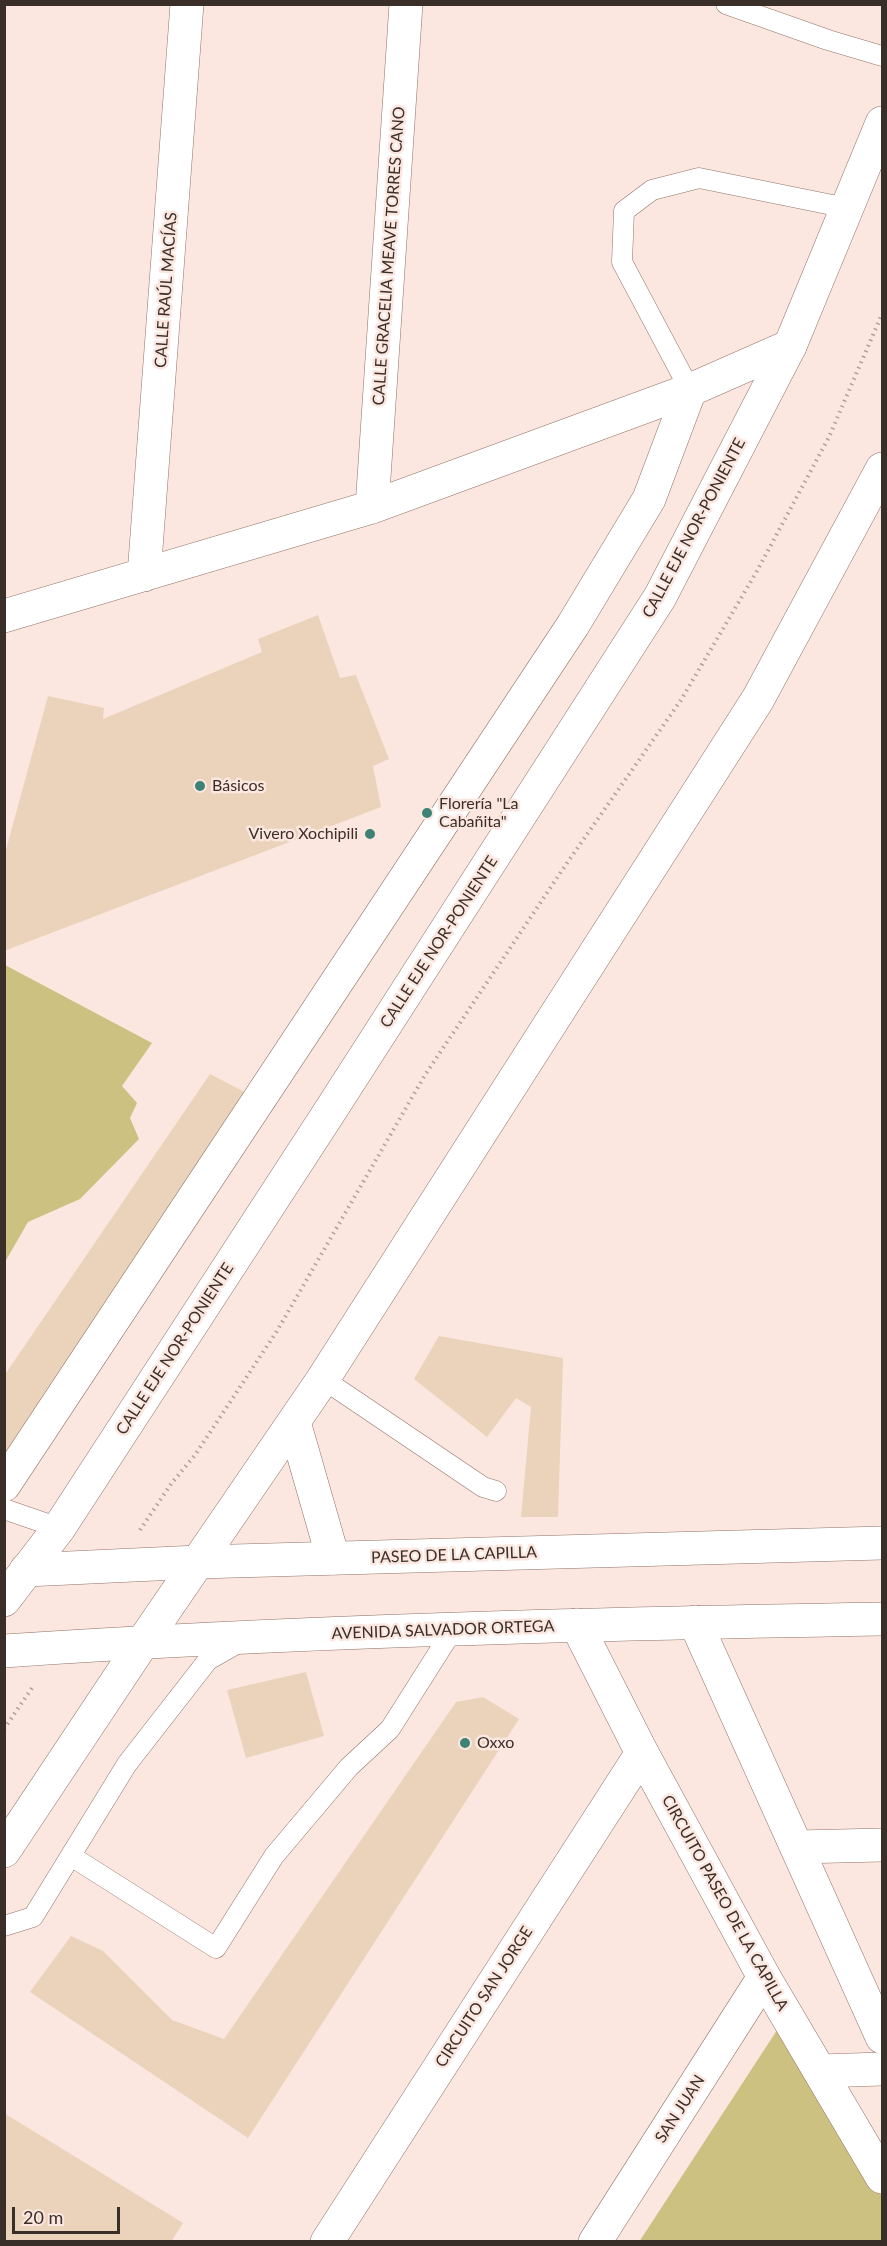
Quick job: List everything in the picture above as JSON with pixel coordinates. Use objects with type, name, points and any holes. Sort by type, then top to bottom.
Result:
[{"type":"street","name":"CALLE RAÚL MACÍAS","points":[[144,575],[187,4]]},
{"type":"street","name":"CALLE GRACELIA MEAVE TORRES CANO","points":[[372,507],[406,4]]},
{"type":"street","name":"CALLE EJE NOR-PONIENTE","points":[[4,1600],[58,1528],[332,1108],[660,597],[790,346],[882,123]]},
{"type":"street","points":[[4,616],[372,507],[690,390],[790,346]]},
{"type":"street","points":[[4,1485],[573,625],[649,499],[690,390]]},
{"type":"street","points":[[4,1851],[143,1642],[323,1379],[758,699],[882,469]]},
{"type":"street","points":[[294,1422],[333,1558]]},
{"type":"street","name":"PASEO DE LA CAPILLA","points":[[26,1570],[117,1564],[882,1543]]},
{"type":"street","name":"AVENIDA SALVADOR ORTEGA","points":[[4,1651],[143,1642],[454,1628],[882,1619]]},
{"type":"street","points":[[695,1622],[882,2037]]},
{"type":"street","name":"CIRCUITO PASEO DE LA CAPILLA","points":[[577,1625],[642,1753],[764,1977],[882,2176]]},
{"type":"street","name":"CIRCUITO SAN JORGE","points":[[327,2241],[642,1753]]},
{"type":"street","points":[[797,1847],[882,1845]]},
{"type":"street","name":"SAN JUAN","points":[[595,2241],[764,1977]]},
{"type":"street","points":[[820,2071],[882,2068]]},
{"type":"lane","points":[[726,4],[828,40],[882,56]]},
{"type":"lane","points":[[690,390],[622,262],[624,212],[652,190],[699,178],[847,208]]},
{"type":"lane","points":[[323,1379],[483,1487],[496,1491]]},
{"type":"lane","points":[[4,1509],[58,1528]]},
{"type":"lane","points":[[71,1856],[216,1948],[274,1856],[349,1767],[390,1729],[454,1628]]},
{"type":"lane","points":[[4,1926],[33,1917],[127,1764],[208,1660],[249,1637]]},
{"type":"path","points":[[117,1564],[171,1484],[195,1455],[277,1331],[425,1075],[567,863],[681,700],[757,571],[829,437],[882,314]]},
{"type":"path","points":[[4,1729],[59,1647]]},
{"type":"shaded area","points":[[5,965],[152,1043],[122,1086],[137,1103],[130,1118],[139,1139],[80,1199],[28,1222],[5,1262]]},
{"type":"shaded area","points":[[781,2024],[882,2197],[882,2241],[639,2242]]},
{"type":"building","name":"Básicos","points":[[318,615],[340,678],[356,675],[389,759],[373,766],[381,807],[4,951],[4,857],[48,696],[104,708],[103,719],[262,652],[258,639]]},
{"type":"building","points":[[210,1074],[254,1097],[4,1463],[4,1376]]},
{"type":"building","points":[[439,1336],[563,1358],[558,1517],[521,1517],[531,1407],[516,1398],[487,1437],[414,1379]]},
{"type":"building","points":[[306,1672],[324,1736],[246,1758],[227,1690]]},
{"type":"building","points":[[483,1697],[519,1719],[248,2138],[30,1992],[71,1936],[103,1951],[172,2020],[224,2039],[456,1702]]},
{"type":"building","points":[[4,2113],[183,2223],[171,2242],[4,2242]]},
{"type":"place","name":"Básicos","points":[[200,786]]},
{"type":"place","name":"Florería \"La Cabañita\"","points":[[427,813]]},
{"type":"place","name":"Vivero Xochipili","points":[[370,834]]},
{"type":"place","name":"Oxxo","points":[[465,1743]]}]
